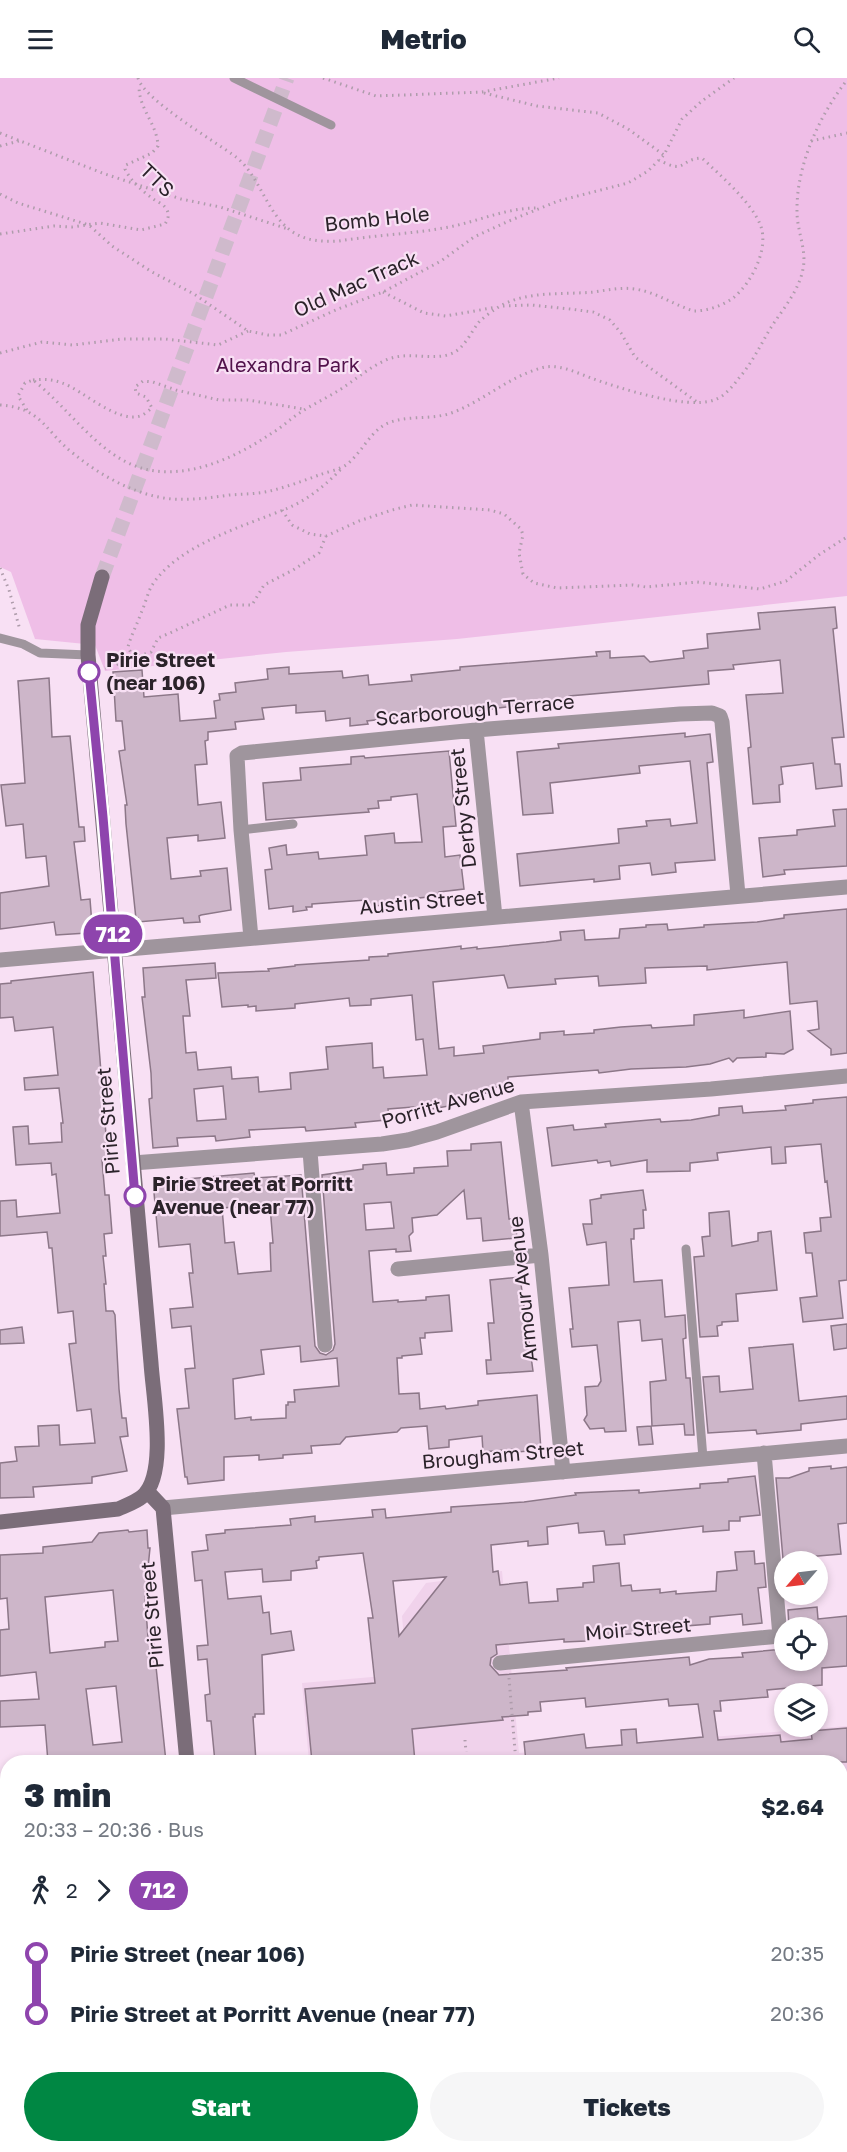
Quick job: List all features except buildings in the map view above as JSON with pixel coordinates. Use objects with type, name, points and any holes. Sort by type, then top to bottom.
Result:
[{"type":"street","name":"Pirie Street","points":[[102,577],[88,626],[88,655],[157,1453],[156,1473],[147,1491]]},
{"type":"street","name":"Scarborough Terrace","points":[[251,938],[237,756],[242,753],[476,730],[680,714],[712,713],[720,716],[738,894]]},
{"type":"street","name":"Derby Street","points":[[476,730],[495,917]]},
{"type":"street","name":"Austin Street","points":[[0,960],[114,952],[738,894],[847,886]]},
{"type":"street","name":"Porritt Avenue","points":[[133,1163],[310,1151],[408,1140],[521,1102],[847,1077]]},
{"type":"street","name":"Armour Avenue","points":[[521,1102],[541,1255],[563,1472]]},
{"type":"street","points":[[310,1151],[325,1345]]},
{"type":"street","points":[[398,1269],[541,1255]]},
{"type":"street","name":"Brougham Street","points":[[164,1508],[847,1446]]},
{"type":"street","name":"Moir Street","points":[[764,1453],[780,1617]]},
{"type":"street","points":[[0,1522],[118,1509],[134,1502],[147,1491],[164,1508]]},
{"type":"street","name":"Pirie Street","points":[[164,1508],[186,1755]]},
{"type":"street","name":"Moir Street","points":[[504,1662],[774,1637]]},
{"type":"lane","points":[[234,78],[331,125]]},
{"type":"lane","points":[[0,638],[23,644],[40,653],[88,655]]},
{"type":"lane","points":[[241,830],[293,824]]},
{"type":"lane","points":[[686,1249],[703,1458]]},
{"type":"path","points":[[138,78],[139,84]]},
{"type":"path","points":[[323,78],[376,96],[483,92],[559,78]]},
{"type":"path","name":"Old Mac Track","points":[[0,194],[18,203],[89,225],[122,252],[152,272],[194,294],[248,331],[281,335],[338,309],[383,292],[441,261],[474,237],[541,208],[586,192],[628,183],[648,171],[664,155],[682,119],[734,78]]},
{"type":"path","points":[[133,657],[128,647],[131,636],[151,587],[166,570],[183,555],[205,542],[308,497],[328,483],[358,454],[375,432],[387,424],[398,420],[452,413],[515,379],[550,366],[571,370],[669,401],[698,403],[719,398],[739,379],[752,362],[798,286],[804,259],[797,204],[801,178],[811,141],[847,80]]},
{"type":"path","name":"TTS","points":[[0,234],[54,226],[72,227],[100,223],[141,230],[165,224],[168,213],[164,205],[145,193],[125,170],[126,165],[152,153],[158,146],[157,135],[139,99],[139,84]]},
{"type":"path","name":"Bomb Hole","points":[[139,84],[145,92],[171,112],[238,159],[249,172],[269,207],[290,230],[314,240],[339,241],[452,226],[508,210],[523,207],[541,208]]},
{"type":"path","points":[[483,92],[537,106],[598,113],[628,129],[664,155]]},
{"type":"path","points":[[0,133],[181,199],[220,207],[290,230]]},
{"type":"path","points":[[811,141],[847,133]]},
{"type":"path","points":[[0,146],[21,141]]},
{"type":"path","points":[[33,380],[51,393],[117,458],[158,472],[181,471],[208,465],[237,454],[386,360],[407,354],[442,356],[453,353],[460,348],[480,322],[499,306],[518,299],[545,294],[624,288],[649,292],[686,308],[701,311],[723,304],[740,291],[754,269],[763,244],[764,235],[761,225],[752,209],[702,158],[694,158],[680,167],[671,166],[659,160]]},
{"type":"path","points":[[383,292],[424,313],[446,316],[499,306],[531,304],[593,312],[610,320],[621,333],[635,357],[698,403]]},
{"type":"path","points":[[0,353],[42,342],[73,345],[122,339],[165,339],[218,345],[248,331]]},
{"type":"path","points":[[305,410],[248,400],[219,400],[143,381],[135,387],[136,393],[146,398],[152,408],[140,416],[125,416],[106,408],[62,382],[47,379],[25,383],[18,396],[27,410],[46,425],[71,453],[95,469],[132,488],[169,499],[197,500],[267,491],[344,466]]},
{"type":"path","points":[[0,405],[27,410]]},
{"type":"path","points":[[282,510],[292,525],[310,534],[326,536],[359,521],[412,505],[490,510],[504,514],[521,529],[523,535],[519,553],[523,574],[528,579],[543,586],[570,588],[633,585],[646,588],[697,582],[760,589],[786,580],[847,537]]},
{"type":"path","points":[[120,664],[133,657],[151,652],[158,638],[230,605],[252,605],[264,585],[319,553],[326,536]]},
{"type":"path","points":[[0,568],[9,590],[23,644]]},
{"type":"path","points":[[504,1662],[516,1755]]},
{"type":"path","points":[[465,1740],[466,1752]]},
{"type":"shaded area","points":[[502,1571],[519,1753],[774,1732],[774,1737],[828,1737],[828,1728],[847,1726],[847,1755],[308,1755],[302,1683],[407,1674],[402,1616],[426,1583],[456,1579],[457,1575]]},
{"type":"green space","name":"Alexandra Park","points":[[0,78],[847,78],[847,596],[457,639],[286,652],[105,671],[95,645],[35,639],[11,572],[0,567]]},
{"type":"tunnel","points":[[102,577],[287,78]]},
{"type":"bus line","name":"712","points":[[89,672],[135,1196]]},
{"type":"place","name":"Pirie Street (near 106)","points":[[89,672]]},
{"type":"place","name":"Pirie Street at Porritt Avenue (near 77)","points":[[135,1196]]}]
